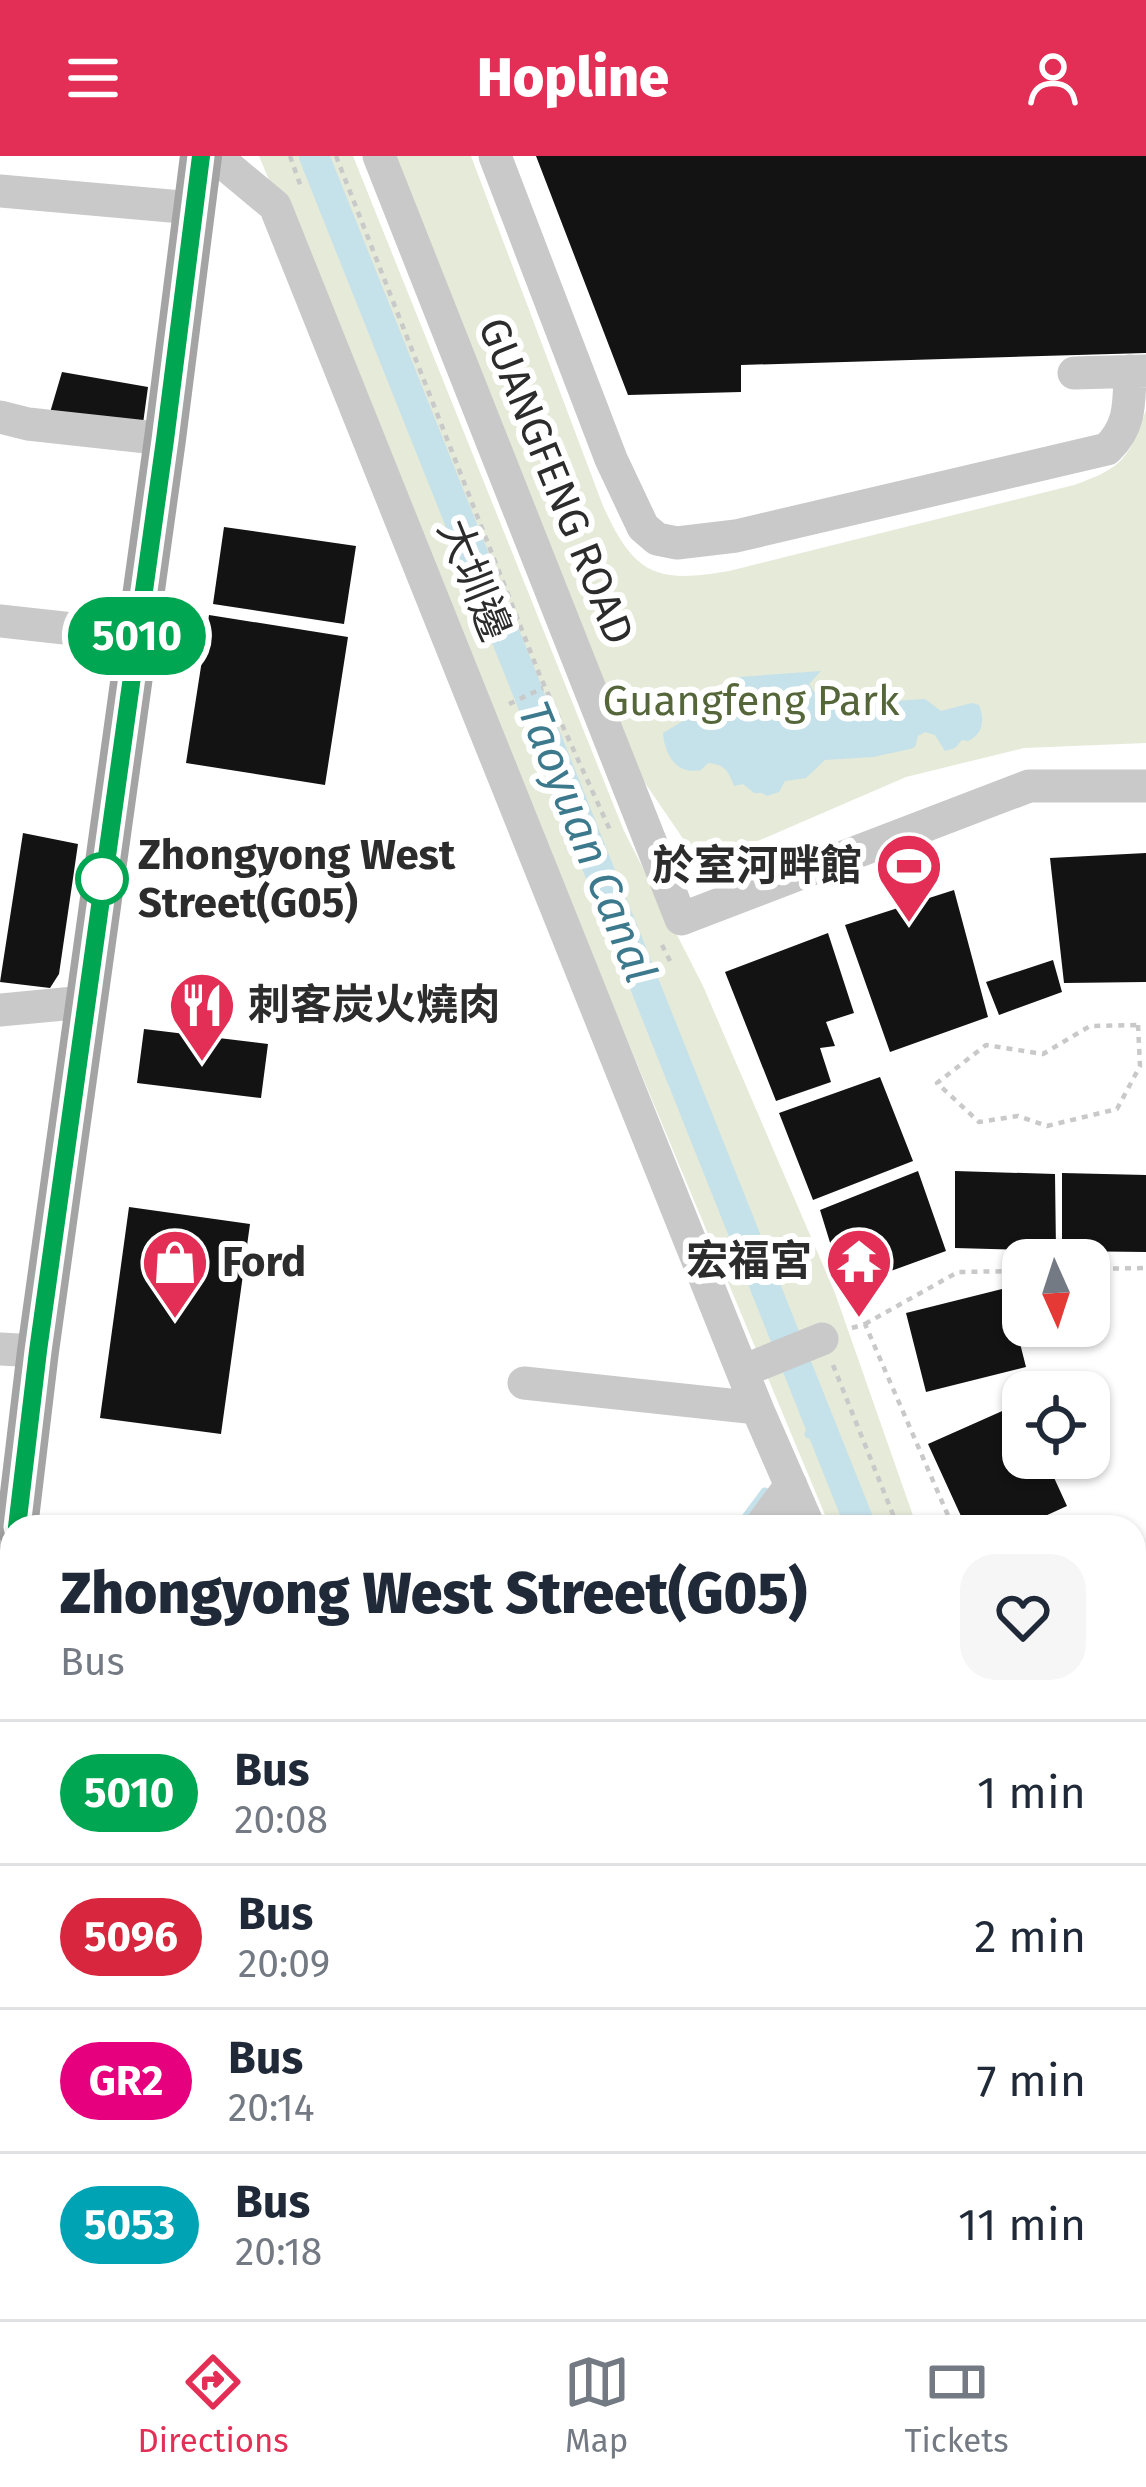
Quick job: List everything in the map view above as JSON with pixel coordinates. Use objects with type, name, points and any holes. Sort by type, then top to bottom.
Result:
[{"type":"main road","points":[[17,1515],[19,1350],[85,1002],[201,156]]},
{"type":"street","name":"大圳邊","points":[[215,156],[275,206],[753,1367],[758,1408],[804,1515]]},
{"type":"street","name":"GUANGFENG ROAD","points":[[379,156],[671,931]]},
{"type":"street","points":[[495,156],[611,459],[644,527],[657,539],[677,543],[736,536],[1107,449],[1121,435],[1138,371],[1074,373]]},
{"type":"street","points":[[0,191],[193,208]]},
{"type":"street","points":[[0,417],[165,440]]},
{"type":"street","points":[[0,621],[136,636]]},
{"type":"street","points":[[671,931],[1029,786],[1146,786]]},
{"type":"street","points":[[0,1010],[85,1002]]},
{"type":"street","points":[[753,1367],[813,1343]]},
{"type":"street","points":[[524,1384],[758,1408]]},
{"type":"street","points":[[769,1515],[791,1485]]},
{"type":"path","points":[[336,156],[544,688],[616,844]]},
{"type":"path","points":[[512,703],[544,688]]},
{"type":"path","points":[[670,961],[671,931]]},
{"type":"path","points":[[1138,1025],[1140,1066],[1117,1108],[1047,1126],[1018,1116],[979,1122],[937,1083],[986,1045],[1043,1054],[1090,1026],[1138,1025]]},
{"type":"path","points":[[1110,1269],[1146,1268]]},
{"type":"path","points":[[892,1515],[813,1343],[865,1324],[958,1272],[1002,1271]]},
{"type":"path","points":[[865,1324],[948,1515]]},
{"type":"green space","points":[[259,156],[353,156],[624,831],[703,986],[835,1293],[913,1515],[825,1515]]},
{"type":"green space","name":"Guangfeng Park","points":[[391,156],[471,156],[603,506],[625,547],[650,569],[682,576],[729,571],[1074,485],[1104,473],[1122,459],[1146,410],[1146,743],[1024,748],[906,777],[723,856],[688,846],[630,761]]},
{"type":"water","points":[[821,671],[809,684],[823,705],[835,701],[843,707],[867,690],[877,690],[882,698],[894,701],[925,699],[941,711],[979,705],[981,726],[973,738],[945,751],[935,735],[925,732],[910,749],[825,760],[806,778],[785,781],[779,792],[767,796],[743,784],[734,786],[728,772],[718,765],[685,770],[666,749],[663,733],[703,709],[711,693],[740,677]]},
{"type":"building","points":[[536,156],[1146,156],[1146,353],[741,365],[741,392],[628,395]]},
{"type":"building","points":[[62,372],[148,387],[142,431],[49,416]]},
{"type":"building","points":[[224,527],[356,546],[344,624],[213,604]]},
{"type":"building","points":[[209,615],[348,637],[325,785],[186,763]]},
{"type":"building","points":[[23,833],[78,844],[59,974],[50,988],[0,982]]},
{"type":"building","points":[[1146,853],[1146,982],[1064,983],[1050,858]]},
{"type":"building","points":[[954,890],[988,1017],[890,1052],[845,925]]},
{"type":"building","points":[[828,933],[854,1013],[826,1022],[835,1046],[820,1048],[831,1082],[776,1101],[725,972]]},
{"type":"building","points":[[1053,960],[1062,992],[999,1015],[986,982]]},
{"type":"building","name":"刺客炭火燒肉","points":[[144,1029],[268,1044],[261,1098],[137,1083]]},
{"type":"building","points":[[880,1077],[913,1161],[813,1200],[779,1113]]},
{"type":"building","points":[[918,1171],[946,1251],[844,1288],[820,1210]]},
{"type":"building","points":[[955,1171],[1055,1174],[1056,1239],[1002,1239],[1002,1249],[955,1248]]},
{"type":"building","points":[[1062,1173],[1146,1175],[1146,1252],[1110,1252],[1110,1239],[1062,1239]]},
{"type":"building","name":"Ford","points":[[129,1207],[250,1224],[221,1434],[100,1418]]},
{"type":"building","points":[[1002,1289],[1002,1347],[1021,1347],[1026,1367],[926,1392],[906,1313]]},
{"type":"building","points":[[1002,1411],[1002,1479],[1055,1479],[1067,1506],[1047,1515],[961,1515],[928,1444]]},
{"type":"waterway","name":"Taoyuan Canal","points":[[314,156],[856,1515]]},
{"type":"waterway","points":[[809,1434],[819,1422]]},
{"type":"waterway","points":[[748,1515],[765,1492]]},
{"type":"bus line","name":"5010","points":[[18,1515],[201,156]]},
{"type":"place","name":"Zhongyong West Street(G05)","points":[[102,879]]},
{"type":"place","name":"於室河畔館","points":[[909,925]]},
{"type":"place","name":"刺客炭火燒肉","points":[[202,1064]]},
{"type":"place","name":"宏福宮","points":[[859,1320]]},
{"type":"place","name":"Ford","points":[[175,1321]]}]
